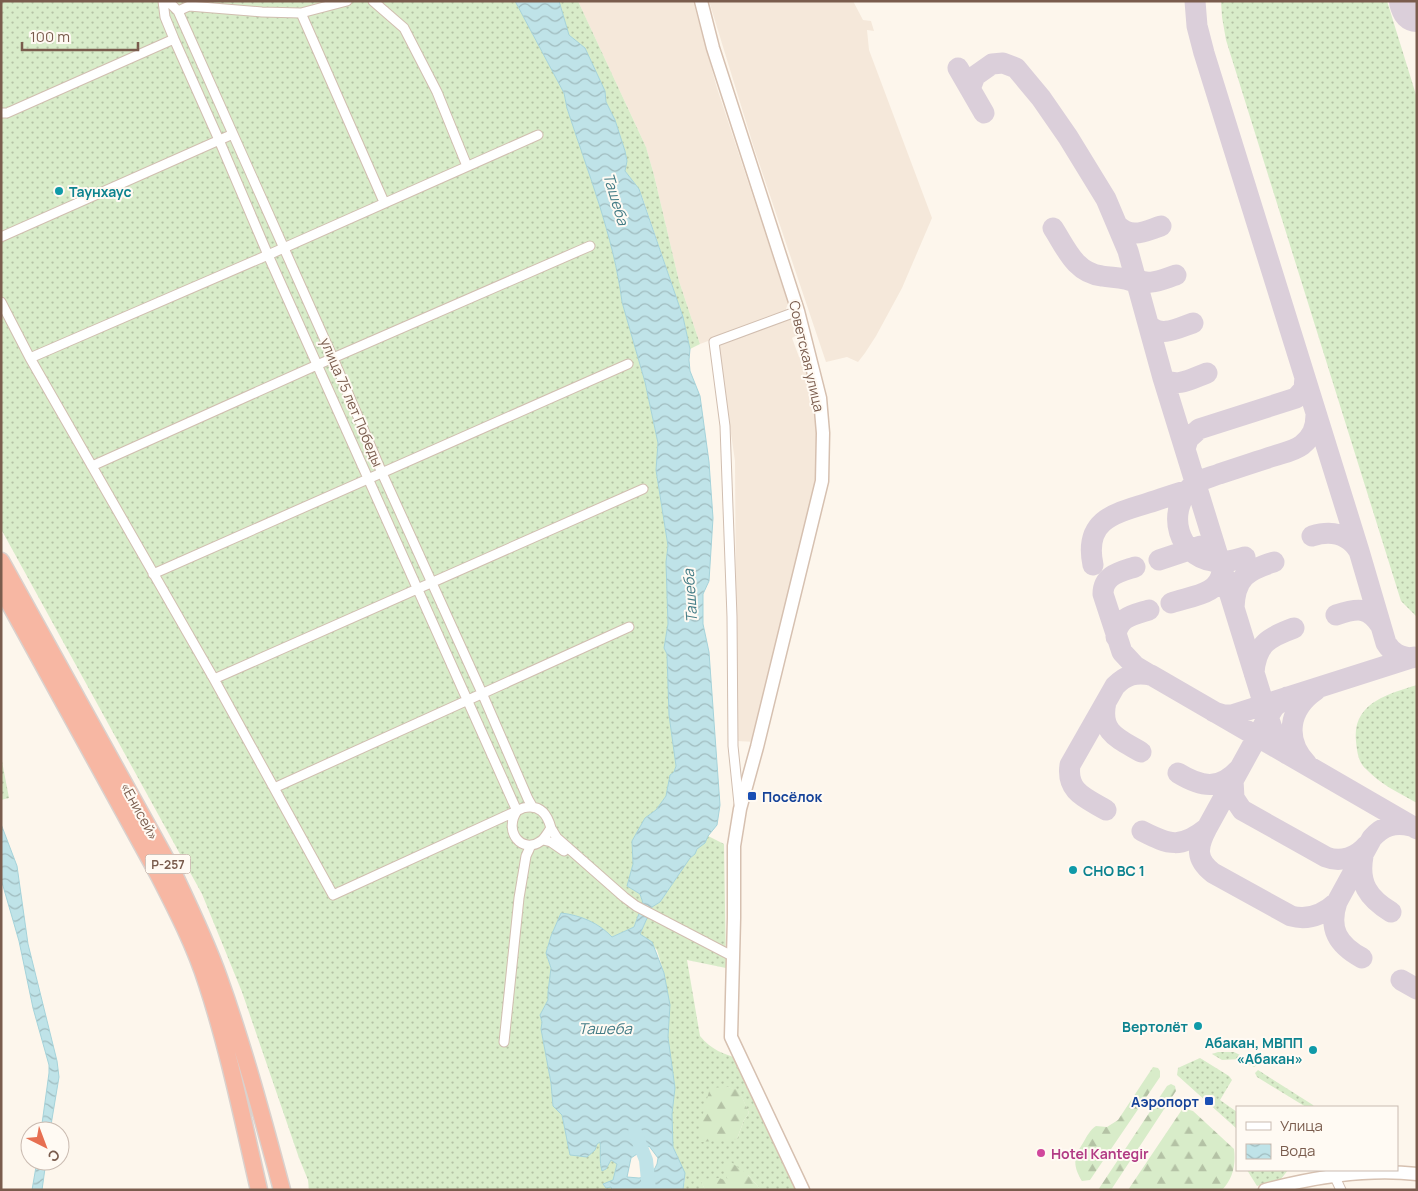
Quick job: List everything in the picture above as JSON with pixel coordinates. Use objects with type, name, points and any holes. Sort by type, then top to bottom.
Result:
[{"type":"highway","name":"«Енисей»","points":[[1,561],[172,870],[195,917],[219,978],[254,1082],[282,1190]]},
{"type":"highway","name":"«Енисей»","points":[[1,588],[160,876],[183,924],[207,982],[226,1047],[259,1190]]},
{"type":"street","name":"улица 75 лет Победы","points":[[162,1],[165,17],[174,39],[268,255],[517,811]]},
{"type":"street","name":"улица 75 лет Победы","points":[[168,1],[178,11],[333,358],[382,473],[532,806]]},
{"type":"street","points":[[178,11],[189,6],[301,13],[347,1]]},
{"type":"street","points":[[373,1],[404,28],[437,92],[467,166]]},
{"type":"street","name":"Советская улица","points":[[701,1],[713,48],[798,311],[820,398],[823,433],[822,481],[740,809],[734,846],[731,1037],[803,1190]]},
{"type":"street","points":[[301,13],[384,202]]},
{"type":"street","points":[[1,113],[7,113],[174,39]]},
{"type":"street","points":[[192,80],[206,74]]},
{"type":"street","points":[[1,236],[233,134]]},
{"type":"street","points":[[30,358],[538,135]]},
{"type":"street","points":[[92,466],[590,246]]},
{"type":"street","points":[[1,302],[30,358],[214,679],[333,895],[523,808],[532,806],[545,812],[557,838],[624,898]]},
{"type":"street","points":[[740,809],[733,746],[732,617],[726,426],[714,342],[798,311]]},
{"type":"street","points":[[153,574],[628,364]]},
{"type":"street","points":[[214,679],[643,489]]},
{"type":"street","points":[[274,788],[630,626]]},
{"type":"street","points":[[517,811],[511,823],[514,835],[524,844],[543,840],[551,828]]},
{"type":"street","points":[[543,840],[558,846],[636,906],[732,956]]},
{"type":"street","points":[[504,1042],[519,898],[526,856],[531,844]]},
{"type":"street","points":[[1265,1190],[1334,1175],[1417,1174]]},
{"type":"street","points":[[1334,1175],[1341,1190]]},
{"type":"shaded area","points":[[578,1],[693,1],[717,88],[788,303],[785,312],[700,344],[679,281],[646,147]]},
{"type":"shaded area","points":[[709,1],[853,1],[863,20],[871,21],[874,31],[867,30],[869,50],[932,218],[902,288],[876,336],[858,362],[847,357],[826,362],[754,148]]},
{"type":"shaded area","points":[[790,318],[797,335],[792,338],[799,357],[803,358],[815,401],[818,440],[815,489],[756,742],[737,741],[735,461],[718,345]]},
{"type":"green space","points":[[1,1],[515,1],[564,93],[567,108],[606,228],[613,253],[622,302],[645,382],[658,443],[656,470],[668,546],[666,562],[668,624],[664,648],[667,654],[669,715],[676,766],[670,776],[666,796],[656,810],[645,818],[632,841],[633,864],[627,886],[640,894],[643,903],[634,927],[612,937],[589,920],[561,913],[546,953],[551,968],[548,1000],[540,1015],[553,1106],[562,1115],[570,1154],[595,1150],[600,1142],[602,1154],[600,1163],[606,1169],[611,1159],[617,1164],[614,1180],[610,1182],[612,1190],[309,1190],[308,1180],[242,992],[202,894],[1,529]]},
{"type":"green space","points":[[559,1],[578,1],[646,147],[679,281],[700,344],[690,349],[683,317],[643,199],[639,189],[625,171],[627,161],[625,151],[615,120],[606,102],[605,91],[585,48],[569,35]]},
{"type":"green space","points":[[1221,1],[1387,1],[1417,98],[1417,617],[1401,601],[1226,40]]},
{"type":"green space","points":[[1417,685],[1417,803],[1384,784],[1363,766],[1357,752],[1356,728],[1360,717],[1374,702],[1395,692]]},
{"type":"green space","points":[[1,756],[9,798],[1,800]]},
{"type":"green space","points":[[708,836],[724,844],[726,968],[687,960],[700,1036],[713,1048],[740,1059],[799,1190],[761,1190],[748,1175],[728,1181],[701,1180],[705,1190],[683,1190],[685,1179],[673,1147],[672,1114],[675,1088],[668,1037],[670,1005],[664,973],[657,950],[640,934],[652,907],[660,902],[690,858]],"holes":[[[727,1087],[739,1091],[749,1113],[744,1120],[737,1139]]]},
{"type":"green space","points":[[1234,1052],[1257,1065],[1254,1067],[1240,1059],[1222,1060],[1212,1054]]},
{"type":"green space","points":[[1200,1058],[1229,1076],[1232,1080],[1220,1100],[1236,1111],[1236,1128],[1177,1075],[1178,1068]]},
{"type":"green space","points":[[1153,1067],[1158,1068],[1160,1077],[1090,1180],[1082,1181],[1075,1161],[1087,1136],[1096,1126],[1107,1127],[1118,1120]]},
{"type":"green space","points":[[1258,1070],[1314,1106],[1304,1106],[1257,1077],[1255,1073]]},
{"type":"green space","points":[[1171,1084],[1175,1086],[1176,1091],[1111,1190],[1098,1190],[1167,1086]]},
{"type":"green space","points":[[727,1087],[739,1090],[749,1113],[744,1120],[737,1139],[701,1142],[700,1125],[710,1088]]},
{"type":"green space","points":[[1183,1108],[1193,1111],[1234,1149],[1233,1171],[1226,1186],[1222,1190],[1128,1190]]},
{"type":"green space","points":[[727,1159],[748,1175],[761,1190],[705,1190],[700,1179],[719,1178],[728,1181],[723,1165]]},
{"type":"green space","points":[[1248,1171],[1287,1171],[1281,1179],[1257,1186]]},
{"type":"water","name":"Ташеба","points":[[515,1],[559,1],[569,35],[585,48],[605,91],[606,102],[615,120],[625,151],[627,161],[625,171],[639,189],[683,317],[690,349],[690,371],[700,396],[709,462],[713,518],[709,581],[703,594],[703,624],[709,652],[720,805],[717,825],[705,843],[690,858],[660,902],[652,907],[640,934],[652,942],[664,973],[670,1005],[668,1037],[675,1088],[672,1114],[673,1147],[685,1173],[683,1190],[612,1190],[611,1187],[606,1188],[603,1184],[613,1180],[617,1164],[611,1160],[606,1169],[602,1171],[600,1142],[587,1157],[570,1155],[562,1115],[553,1106],[551,1083],[541,1029],[540,1015],[548,1000],[551,968],[546,953],[561,913],[589,921],[612,937],[634,927],[643,903],[640,894],[627,886],[633,864],[632,841],[645,818],[656,810],[666,796],[670,775],[674,772],[676,766],[669,715],[667,654],[664,648],[668,624],[666,562],[668,546],[656,470],[658,443],[645,382],[622,302],[613,253],[567,108],[564,93]],"holes":[[[649,1146],[658,1158],[651,1176],[627,1177],[631,1158]]]},
{"type":"water","points":[[1,824],[17,866],[28,944],[57,1061],[59,1077],[52,1121],[42,1121],[49,1065],[33,1008],[19,941],[1,879]]},
{"type":"water","points":[[35,1171],[45,1171],[42,1190],[32,1190]]},
{"type":"waterway","name":"Ташеба","points":[[635,1132],[646,1160],[649,1190]]},
{"type":"taxiway","points":[[1195,1],[1197,26],[1204,53],[1386,643],[1397,654],[1412,658]]},
{"type":"taxiway","points":[[970,89],[975,76],[992,64],[1003,63],[1016,68],[1041,98],[1068,137],[1106,199],[1128,251],[1163,378],[1264,705],[1277,743],[1287,754]]},
{"type":"taxiway","points":[[958,68],[984,113]]},
{"type":"taxiway","points":[[1118,226],[1123,230],[1134,233],[1144,232],[1161,226]]},
{"type":"taxiway","points":[[1053,228],[1072,258],[1085,270],[1093,274],[1137,283]]},
{"type":"taxiway","points":[[1135,277],[1144,282],[1149,282],[1176,275]]},
{"type":"taxiway","points":[[1149,325],[1159,331],[1170,331],[1193,323]]},
{"type":"taxiway","points":[[1163,378],[1173,383],[1179,383],[1207,373]]},
{"type":"taxiway","points":[[1185,449],[1188,439],[1199,429],[1296,398],[1304,389],[1305,377]]},
{"type":"taxiway","points":[[1245,557],[1216,562],[1200,557],[1191,551],[1184,542],[1178,521],[1182,499],[1196,483],[1299,447],[1313,432],[1316,415]]},
{"type":"taxiway","points":[[1093,565],[1091,550],[1093,539],[1097,529],[1103,522],[1121,512],[1193,489]]},
{"type":"taxiway","points":[[1312,536],[1326,533],[1339,534],[1350,540],[1359,551]]},
{"type":"taxiway","points":[[1159,560],[1201,546]]},
{"type":"taxiway","points":[[1234,608],[1237,589],[1244,577],[1256,568],[1274,562]]},
{"type":"taxiway","points":[[1135,567],[1109,578],[1103,594],[1122,652],[1135,666],[1150,675]]},
{"type":"taxiway","points":[[1171,603],[1210,590],[1216,585],[1222,570]]},
{"type":"taxiway","points":[[1116,637],[1119,625],[1123,621],[1132,615],[1149,610]]},
{"type":"taxiway","points":[[1336,615],[1361,610],[1371,615],[1381,626]]},
{"type":"taxiway","points":[[1254,673],[1255,663],[1265,643],[1277,635],[1294,628]]},
{"type":"taxiway","points":[[1214,712],[1232,715],[1414,657]]},
{"type":"taxiway","points":[[1106,810],[1085,798],[1074,788],[1071,782],[1070,765],[1115,686],[1131,675],[1145,674],[1151,675],[1417,829]]},
{"type":"taxiway","points":[[1307,764],[1295,745],[1292,725],[1300,706],[1316,690]]},
{"type":"taxiway","points":[[1287,697],[1274,707],[1207,828],[1201,841],[1201,858],[1203,863],[1213,873],[1291,916],[1310,917],[1327,910],[1337,902]]},
{"type":"taxiway","points":[[1106,702],[1105,721],[1108,728],[1118,739],[1141,752]]},
{"type":"taxiway","points":[[1178,773],[1202,784],[1217,784],[1232,776],[1239,769]]},
{"type":"taxiway","points":[[1233,780],[1234,798],[1242,810],[1326,857],[1332,859],[1348,858],[1354,856],[1367,845]]},
{"type":"taxiway","points":[[1362,958],[1347,948],[1337,935],[1334,920],[1337,902],[1372,838],[1380,830],[1389,826],[1399,824],[1411,826]]},
{"type":"taxiway","points":[[1142,831],[1175,843],[1190,839],[1207,828]]},
{"type":"taxiway","points":[[1363,856],[1362,874],[1366,889],[1376,901],[1391,912]]},
{"type":"taxiway","points":[[1401,980],[1417,989]]},
{"type":"runway","points":[[1415,1],[1417,6]]},
{"type":"place","name":"Таунхаус","points":[[59,191]]},
{"type":"place","name":"Посёлок","points":[[752,796]]},
{"type":"place","name":"СНО ВС 1","points":[[1073,870]]},
{"type":"place","name":"Вертолёт","points":[[1198,1026]]},
{"type":"place","name":"Абакан, МВПП «Абакан»","points":[[1313,1050]]},
{"type":"place","name":"Аэропорт","points":[[1209,1101]]},
{"type":"place","name":"Hotel Kantegir","points":[[1041,1153]]}]
